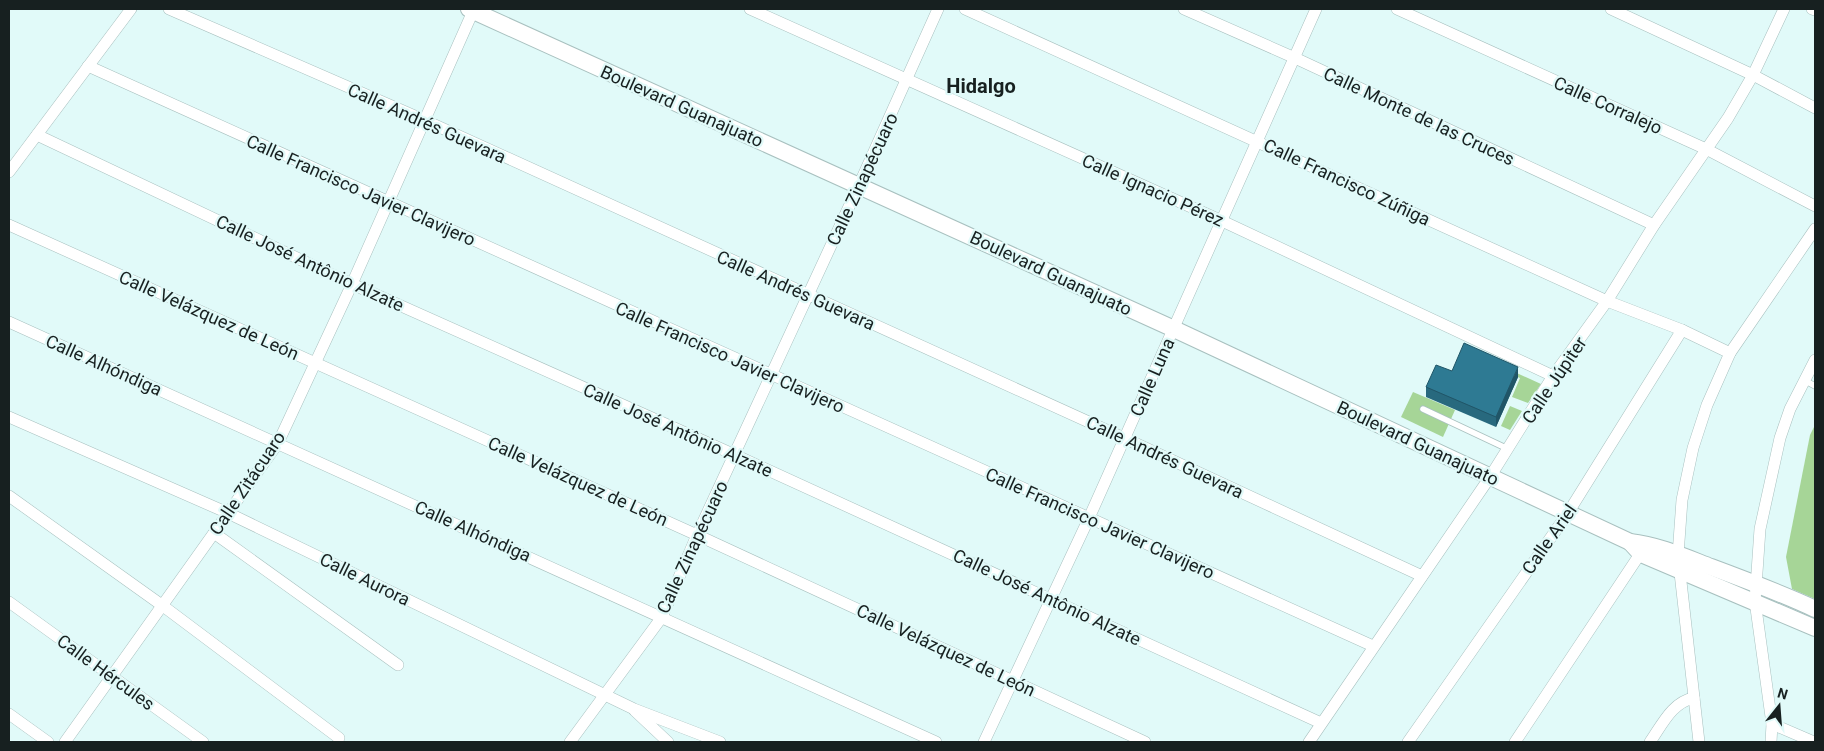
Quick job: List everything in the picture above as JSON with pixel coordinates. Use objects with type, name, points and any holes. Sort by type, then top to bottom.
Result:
[{"type":"street","points":[[9,172],[132,9]]},
{"type":"street","name":"Calle Andrés Guevara","points":[[169,9],[424,120],[1124,438],[1422,576]]},
{"type":"street","name":"Calle Zitácuaro","points":[[65,742],[278,443],[352,284],[472,9]]},
{"type":"street","name":"Boulevard Guanajuato","points":[[472,9],[1174,329],[1639,547],[1682,564],[1748,598],[1815,628]]},
{"type":"street","name":"Calle Ignacio Pérez","points":[[750,9],[1220,220],[1554,376]]},
{"type":"street","name":"Calle Zinapécuaro","points":[[570,742],[662,617],[697,535],[938,9]]},
{"type":"street","name":"Calle Francisco Zúñiga","points":[[964,9],[1607,300],[1682,330],[1730,354]]},
{"type":"street","name":"Calle Monte de las Cruces","points":[[1184,9],[1296,58],[1654,225]]},
{"type":"street","name":"Calle Luna","points":[[984,742],[1089,518],[1174,329],[1220,220],[1296,58],[1316,9]]},
{"type":"street","name":"Calle Corralejo","points":[[1397,9],[1706,149],[1815,206]]},
{"type":"street","points":[[1611,9],[1754,75],[1815,108]]},
{"type":"street","name":"Calle Júpiter","points":[[1309,742],[1490,477],[1554,376],[1607,300],[1654,225],[1728,118],[1754,75],[1784,9]]},
{"type":"street","name":"Calle Francisco Javier Clavijero","points":[[88,66],[771,376],[1373,646]]},
{"type":"street","name":"Calle José Antônio Alzate","points":[[37,135],[352,284],[735,455],[1321,723]]},
{"type":"street","name":"Calle Velázquez de León","points":[[9,225],[697,535],[1145,742]]},
{"type":"street","points":[[1699,742],[1682,564],[1682,500],[1693,448],[1707,405],[1730,354],[1815,229]]},
{"type":"street","name":"Calle Alhóndiga","points":[[9,322],[936,742]]},
{"type":"street","name":"Calle Ariel","points":[[1408,742],[1568,513],[1682,330]]},
{"type":"street","points":[[1771,742],[1772,724],[1748,598],[1768,484],[1790,409],[1815,360]]},
{"type":"street","name":"Calle Aurora","points":[[9,417],[228,513],[634,709],[720,742]]},
{"type":"street","points":[[9,496],[163,606],[339,738]]},
{"type":"street","points":[[214,533],[398,665]]},
{"type":"street","points":[[1515,742],[1639,547]]},
{"type":"street","name":"Boulevard Guanajuato","points":[[1682,564],[1750,581],[1815,608]]},
{"type":"street","name":"Calle Hércules","points":[[9,602],[203,742]]},
{"type":"street","points":[[1650,742],[1676,706],[1687,699],[1694,698]]},
{"type":"street","points":[[634,709],[668,742]]},
{"type":"street","points":[[9,714],[48,742]]},
{"type":"street","points":[[1772,724],[1814,742]]},
{"type":"lane","points":[[1804,380],[1815,386]]},
{"type":"lane","points":[[1423,409],[1508,450]]},
{"type":"green space","points":[[1466,350],[1541,384],[1528,403],[1512,397],[1520,378],[1464,353]]},
{"type":"green space","points":[[1413,392],[1455,410],[1443,437],[1401,417]]},
{"type":"green space","points":[[1510,406],[1522,411],[1510,430],[1501,426]]},
{"type":"green space","points":[[1815,425],[1815,599],[1792,589],[1786,557],[1810,435]]},
{"type":"building","points":[[1464,343],[1518,367],[1496,417],[1426,387],[1436,365],[1452,371]]},
{"type":"district","name":"Hidalgo","points":[[981,86]]}]
